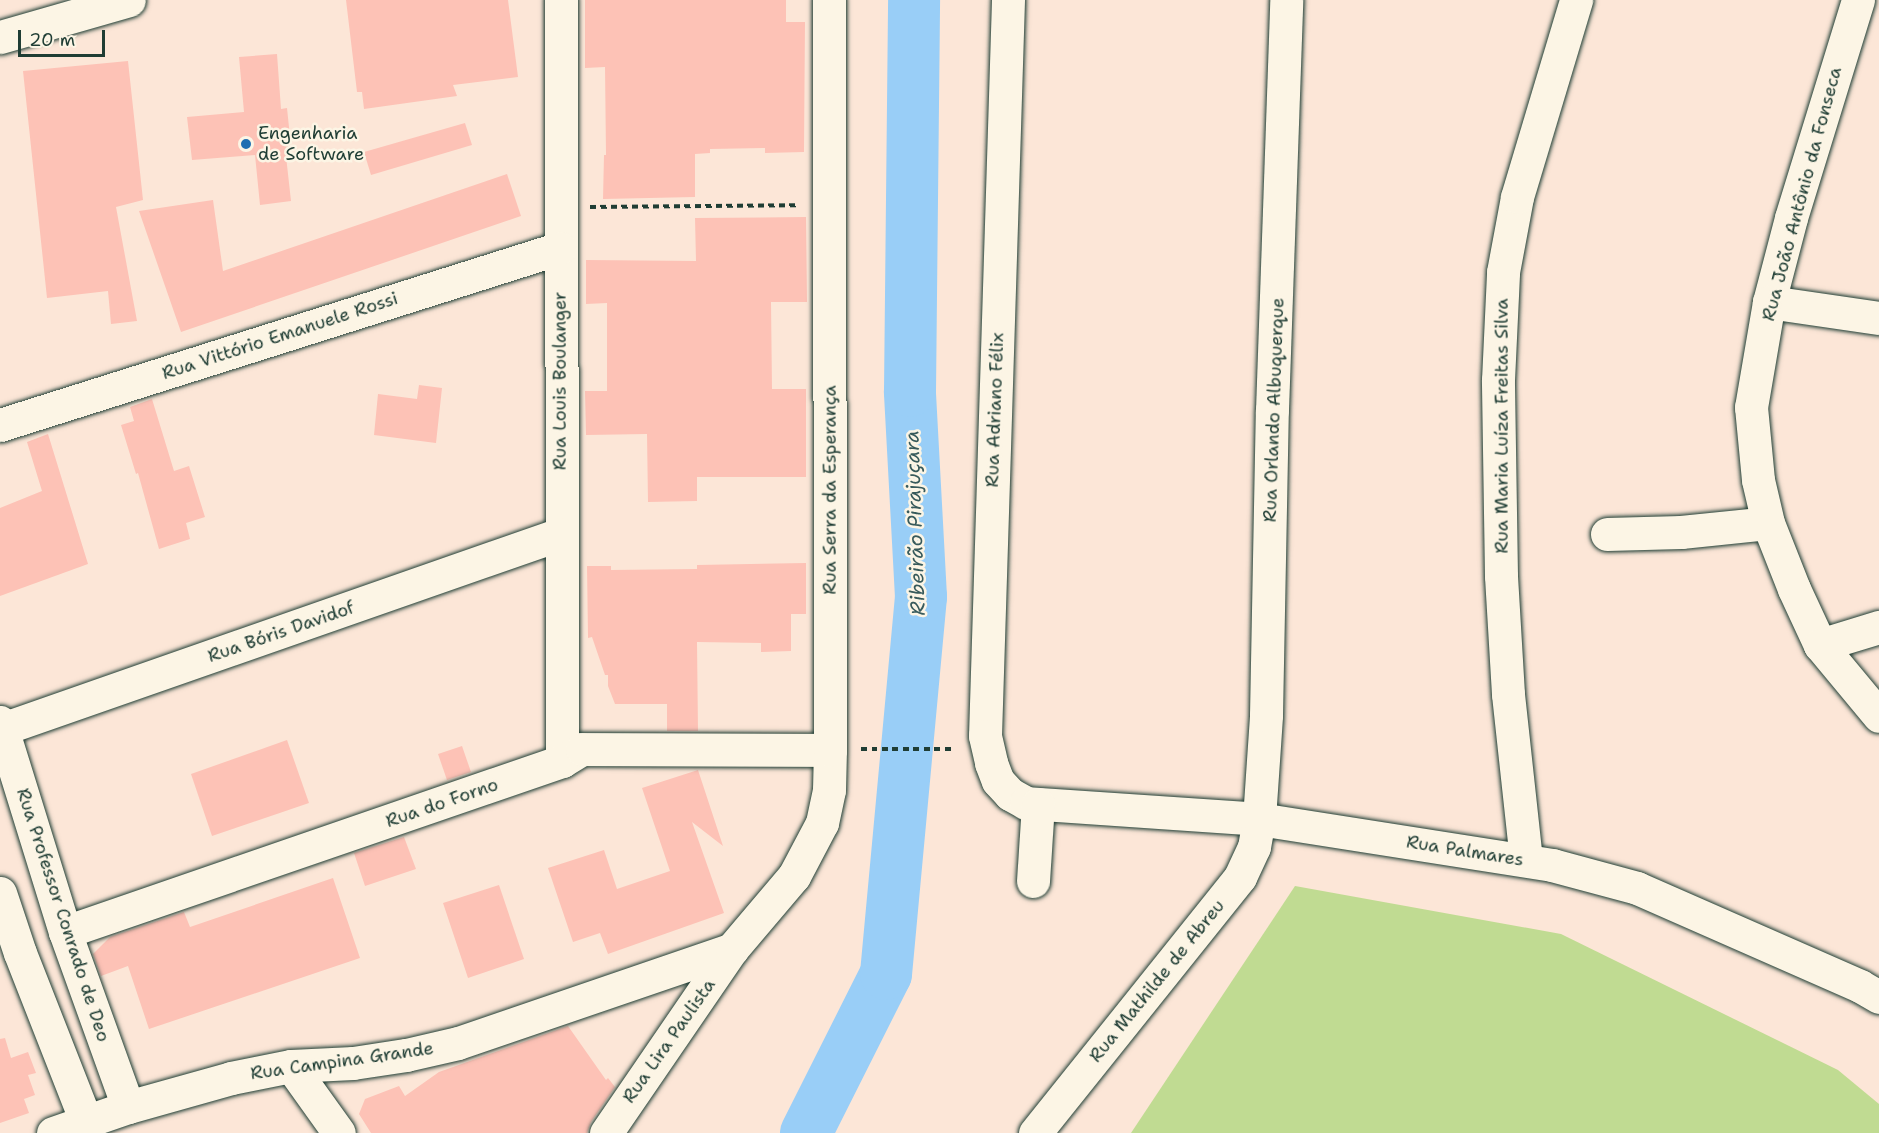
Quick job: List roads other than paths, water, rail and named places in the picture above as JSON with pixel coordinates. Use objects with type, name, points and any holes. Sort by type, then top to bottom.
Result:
[{"type":"street","points":[[0,37],[129,0]]},
{"type":"street","name":"Rua Louis Boulanger","points":[[561,0],[562,761]]},
{"type":"street","name":"Rua Serra da Esperança","points":[[732,950],[794,876],[809,852],[822,824],[829,790],[845,749],[829,205],[829,0]]},
{"type":"street","name":"Rua Adriano Félix","points":[[1008,0],[985,736],[991,763],[998,780],[1010,794],[1032,803]]},
{"type":"street","name":"Rua Orlando Albuquerque","points":[[1259,819],[1266,715],[1272,410],[1286,0]]},
{"type":"street","name":"Rua Maria Luíza Freitas Silva","points":[[1526,860],[1508,694],[1501,576],[1498,380],[1503,272],[1518,197],[1576,0]]},
{"type":"street","points":[[1853,15],[1879,21]]},
{"type":"street","name":"Rua João Antônio da Fonseca","points":[[1853,15],[1791,218],[1769,302],[1751,407],[1758,480],[1768,523],[1794,589],[1820,645],[1879,716]]},
{"type":"street","name":"Rua Vittório Emanuele Rossi","points":[[0,425],[560,248]]},
{"type":"street","points":[[1769,302],[1879,318]]},
{"type":"street","points":[[1607,534],[1682,532],[1768,523]]},
{"type":"street","name":"Rua Bóris Davidof","points":[[1,726],[560,534]]},
{"type":"street","points":[[1820,645],[1879,627]]},
{"type":"street","name":"Rua Professor Conrado de Deo","points":[[1,726],[65,932],[128,1107]]},
{"type":"street","name":"Rua do Forno","points":[[65,932],[562,761],[582,749],[845,749]]},
{"type":"street","points":[[1032,803],[1033,881]]},
{"type":"street","name":"Rua Palmares","points":[[1032,803],[1259,819],[1552,865],[1637,888],[1860,986],[1879,997]]},
{"type":"street","name":"Rua Mathilde de Abreu","points":[[1035,1133],[1240,877],[1254,847],[1259,819]]},
{"type":"street","points":[[0,893],[20,953],[86,1121]]},
{"type":"street","name":"Rua Campina Grande","points":[[52,1133],[128,1107],[231,1078],[291,1066],[363,1062],[406,1055],[459,1042],[732,950]]},
{"type":"street","name":"Rua Lira Paulista","points":[[606,1133],[732,950]]},
{"type":"street","points":[[291,1066],[339,1133]]},
{"type":"waterway","name":"Ribeirão Pirajuçara","points":[[806,1133],[886,974],[921,597],[910,391],[914,0]]},
{"type":"place","name":"Engenharia de Software","points":[[246,144]]}]
